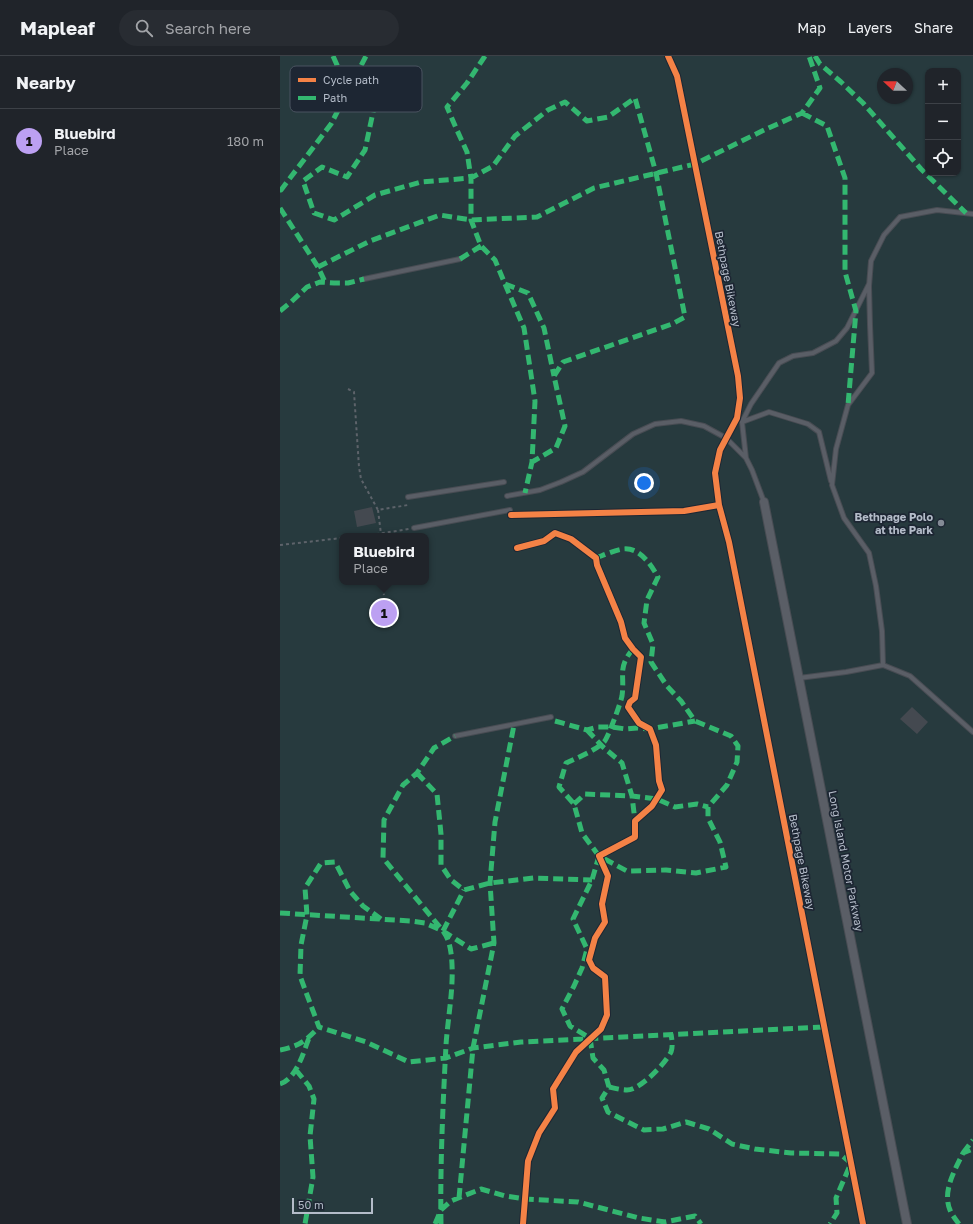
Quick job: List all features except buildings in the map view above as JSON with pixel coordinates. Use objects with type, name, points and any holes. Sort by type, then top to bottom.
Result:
[{"type":"street","name":"Long Island Motor Parkway","points":[[764,502],[907,1224]]},
{"type":"lane","points":[[832,485],[836,449],[848,405],[872,373],[870,325],[871,262],[884,235],[900,217],[937,210],[973,214]]},
{"type":"lane","points":[[364,279],[460,259]]},
{"type":"lane","points":[[746,458],[742,422],[751,404],[779,363],[793,356],[813,353],[836,341],[847,328],[870,283]]},
{"type":"lane","points":[[742,422],[769,412],[808,424],[819,432],[832,485],[844,518],[869,553],[876,586],[882,631],[883,665]]},
{"type":"lane","points":[[507,496],[540,490],[583,472],[633,434],[655,424],[681,421],[704,426],[726,438],[746,458],[764,502]]},
{"type":"lane","points":[[408,497],[504,482]]},
{"type":"lane","points":[[414,528],[510,510]]},
{"type":"lane","points":[[799,678],[846,672],[883,665],[910,676],[973,732]]},
{"type":"lane","points":[[455,736],[551,717]]},
{"type":"path","points":[[348,389],[354,392],[361,479],[378,510],[381,533]]},
{"type":"path","points":[[378,510],[409,505]]},
{"type":"path","points":[[386,533],[414,528]]},
{"type":"path","points":[[280,545],[339,538]]},
{"type":"path","points":[[382,585],[384,595]]},
{"type":"green space","points":[[280,56],[973,56],[973,1224],[280,1224]]},
{"type":"marked path","points":[[333,56],[337,66]]},
{"type":"marked path","points":[[361,66],[366,56]]},
{"type":"marked path","points":[[485,56],[467,83],[447,107],[467,152],[471,178],[471,220],[481,246],[495,260],[505,284],[528,293],[544,328],[554,376]]},
{"type":"marked path","points":[[318,267],[370,241],[440,215],[471,220],[537,217],[594,188],[695,164],[802,113],[820,88],[809,56]]},
{"type":"marked path","points":[[815,56],[820,64],[863,103],[921,169],[966,213]]},
{"type":"marked path","points":[[373,112],[365,150],[347,177],[322,167],[303,181],[314,213],[334,220],[375,195],[421,182],[471,178],[493,166],[515,136],[548,110],[565,102],[587,121],[608,117],[635,98],[656,173],[685,317],[672,324],[563,362],[554,376],[565,426],[556,448],[532,462]]},
{"type":"marked path","points":[[280,190],[331,124],[337,112]]},
{"type":"marked path","points":[[802,113],[827,126],[845,178],[845,272],[856,311],[848,405]]},
{"type":"marked path","points":[[280,208],[318,267],[325,282]]},
{"type":"marked path","points":[[460,259],[481,246]]},
{"type":"marked path","points":[[280,311],[307,287],[320,282],[348,283],[364,279]]},
{"type":"marked path","points":[[505,284],[524,328],[535,401],[532,462],[525,493]]},
{"type":"marked path","points":[[596,558],[617,550],[629,549],[640,554],[652,567],[658,577],[647,600],[644,623],[653,644],[651,662],[667,686],[681,701],[695,721],[731,736],[738,746],[737,762],[727,785],[708,807],[708,818],[720,842],[726,867],[696,873],[666,870],[627,871],[599,856],[592,880],[573,919],[587,949],[582,968],[562,1009],[570,1026],[590,1038],[593,1058],[604,1070],[609,1087],[602,1098],[608,1112],[644,1130],[663,1129],[686,1122],[709,1129],[732,1144],[755,1149],[791,1153],[840,1154],[851,1163],[836,1198],[837,1213],[830,1224]]},
{"type":"marked path","points":[[599,856],[582,833],[574,804],[559,787],[566,763],[586,754],[606,739],[622,696],[623,666],[633,649]]},
{"type":"marked path","points":[[555,721],[587,730],[598,727],[650,729],[695,721]]},
{"type":"marked path","points":[[459,1198],[473,1048],[494,943],[490,883],[495,822],[514,725]]},
{"type":"marked path","points":[[587,730],[603,747],[622,763],[632,796],[635,821]]},
{"type":"marked path","points":[[441,1224],[442,1134],[446,1045],[452,987],[451,953],[443,931],[383,858],[384,820],[403,785],[417,773],[434,748],[455,736]]},
{"type":"marked path","points":[[417,773],[437,794],[441,834],[441,865],[451,880],[464,890],[490,883],[534,878],[592,880]]},
{"type":"marked path","points":[[574,804],[585,794],[632,796],[657,799],[675,807],[697,804],[708,807]]},
{"type":"marked path","points":[[381,919],[363,906],[350,891],[335,862],[321,863],[305,888],[307,915],[301,945],[300,976],[319,1027],[366,1042],[409,1062],[446,1058],[473,1048],[521,1042],[824,1027]]},
{"type":"marked path","points":[[443,931],[464,890]]},
{"type":"marked path","points":[[280,913],[411,921],[425,923],[443,931],[471,949],[494,943]]},
{"type":"marked path","points":[[280,1050],[292,1047],[302,1042],[319,1027]]},
{"type":"marked path","points":[[609,1087],[627,1090],[632,1089],[639,1086],[652,1076],[671,1052],[671,1034]]},
{"type":"marked path","points":[[280,1084],[286,1081],[295,1071],[302,1058],[309,1038]]},
{"type":"marked path","points":[[296,1070],[309,1086],[314,1099],[310,1136],[313,1177],[305,1224]]},
{"type":"marked path","points":[[963,1153],[973,1140]]},
{"type":"marked path","points":[[959,1224],[950,1210],[948,1203],[948,1188],[953,1173],[963,1153],[973,1149]]},
{"type":"marked path","points":[[435,1224],[441,1210],[451,1201],[481,1189],[505,1196],[525,1199],[578,1202],[639,1218],[665,1222],[695,1216],[701,1224]]},
{"type":"cycle path","name":"Bethpage Bikeway","points":[[668,56],[677,76],[738,376],[740,398],[737,418],[720,450],[715,473],[719,505],[729,542],[863,1224]]},
{"type":"cycle path","points":[[511,515],[684,511],[719,505]]},
{"type":"cycle path","points":[[517,548],[544,541],[555,533],[571,539],[596,558],[597,565],[621,622],[625,638],[641,657],[635,698],[630,702],[628,707],[639,723],[650,729],[656,745],[659,781],[662,790],[652,806],[635,821],[635,837],[599,856],[608,876],[602,904],[605,922],[595,938],[589,960],[593,968],[605,977],[607,1015],[601,1029],[576,1052],[553,1089],[555,1108],[539,1133],[528,1161],[523,1224]]},
{"type":"place","name":"Bethpage Polo at the Park","points":[[941,523]]},
{"type":"place","name":"Bluebird","points":[[384,613]]}]
